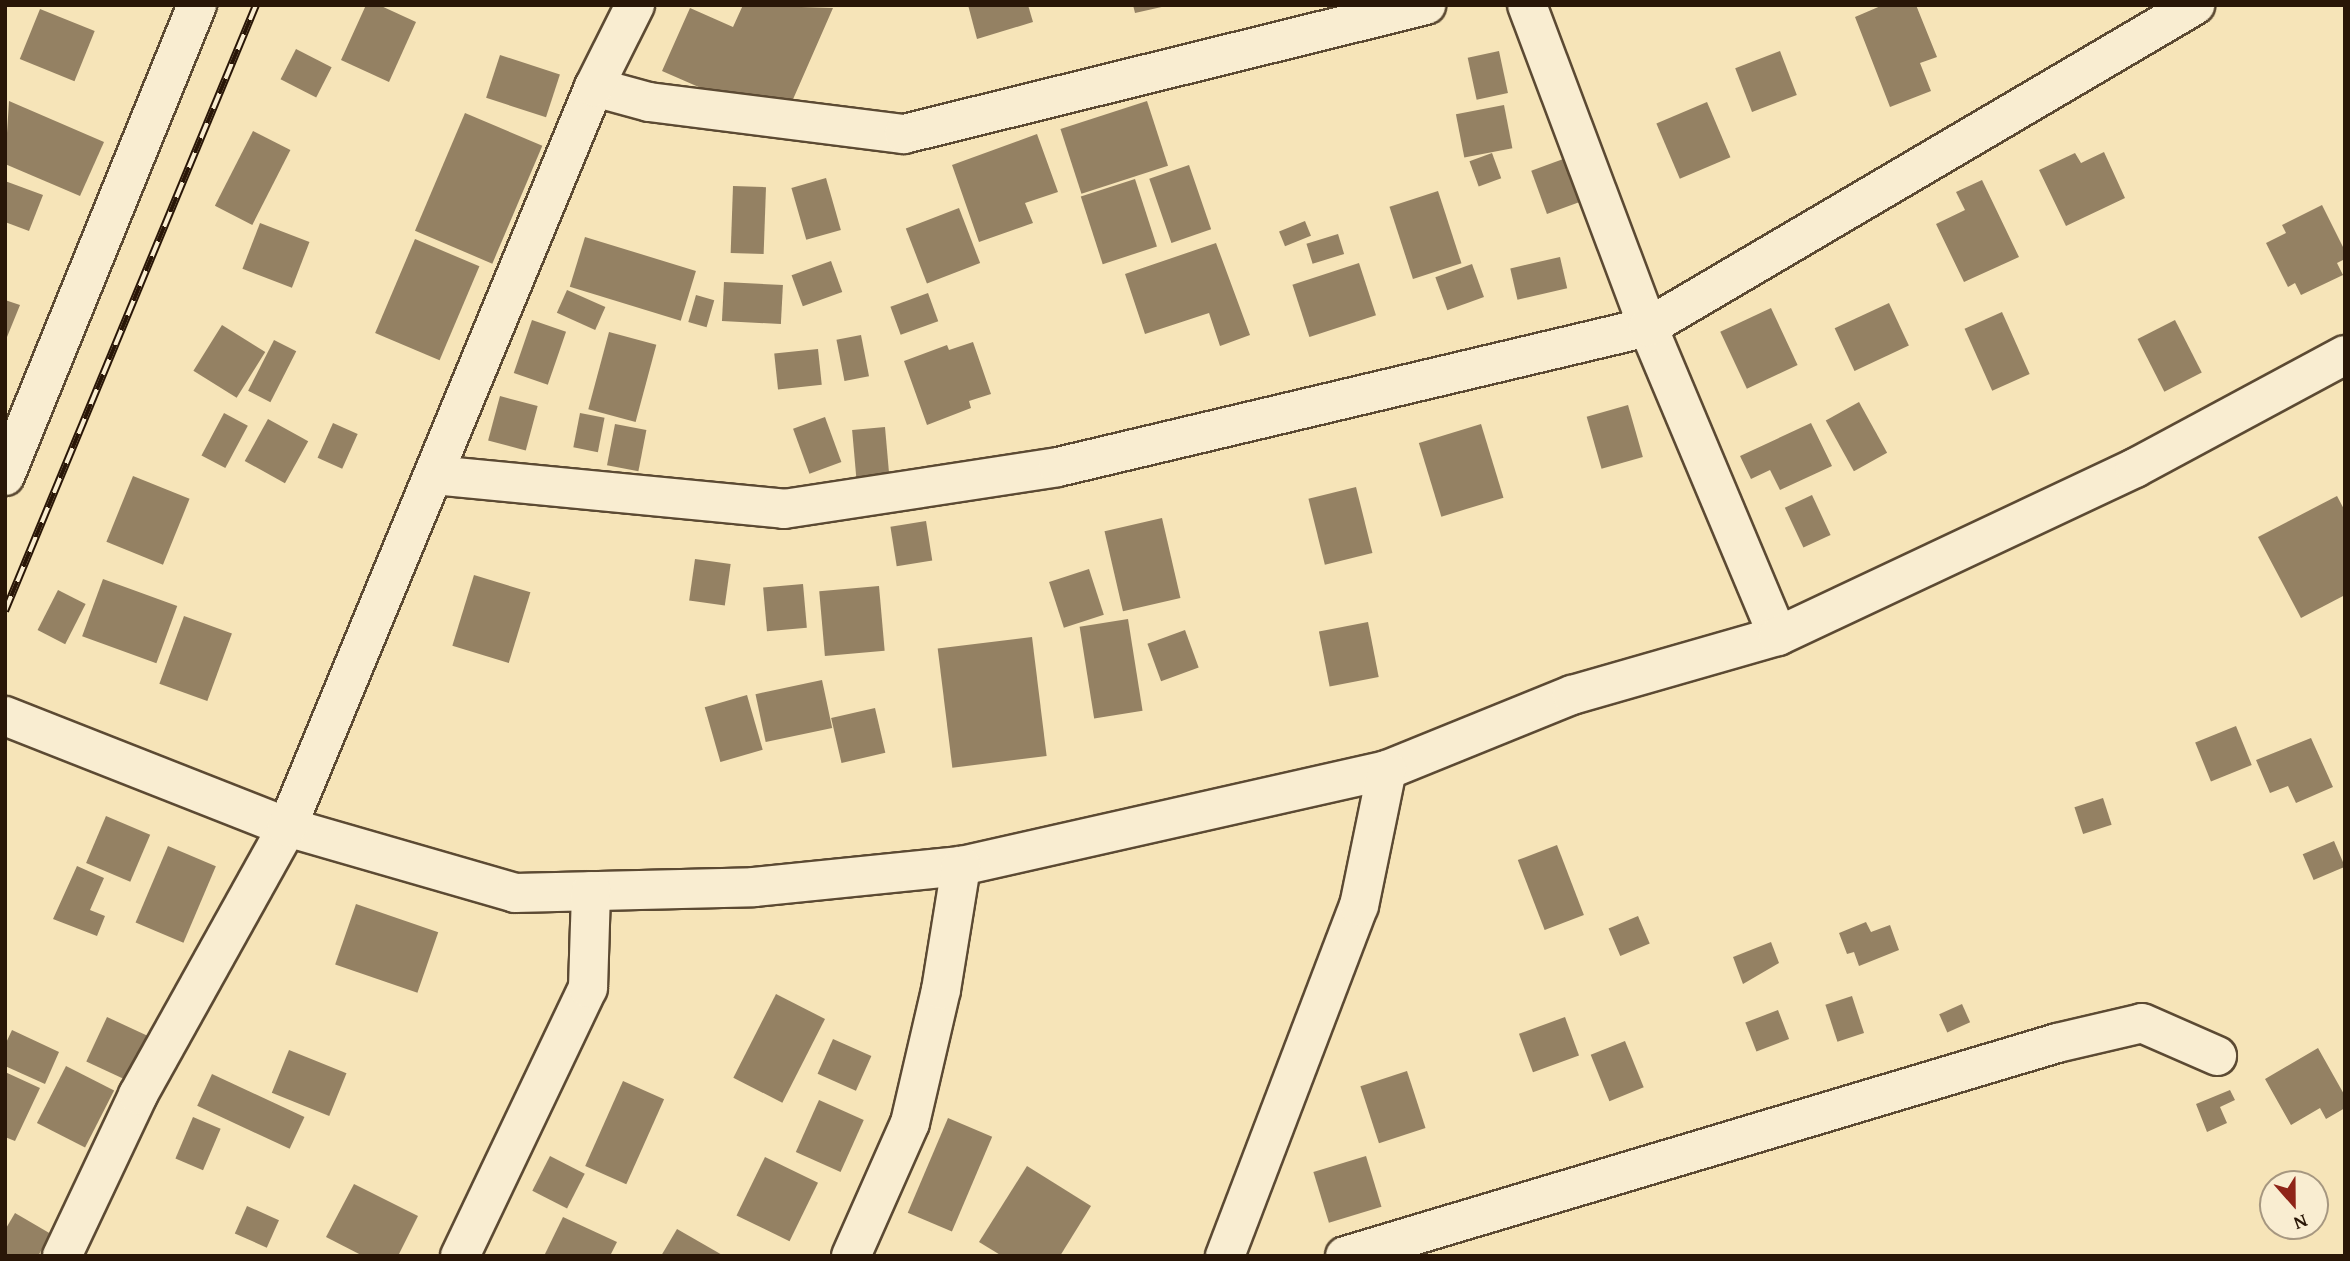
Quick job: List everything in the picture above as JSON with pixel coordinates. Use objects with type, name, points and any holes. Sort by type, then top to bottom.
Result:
[{"type":"street","points":[[5,476],[197,5]]},
{"type":"street","points":[[62,1256],[138,1095],[288,828],[594,87],[635,5]]},
{"type":"street","points":[[594,87],[649,102],[904,134],[1426,5]]},
{"type":"street","points":[[1527,5],[1648,327],[1778,636]]},
{"type":"street","points":[[434,475],[785,509],[1058,467],[1648,327],[2195,5]]},
{"type":"street","points":[[5,716],[288,828],[515,893],[754,887],[961,866],[1387,770],[1572,695],[1778,636],[2135,468],[2345,355]]},
{"type":"street","points":[[1225,1256],[1359,906],[1387,770]]},
{"type":"street","points":[[851,1256],[910,1123],[941,990],[961,866]]},
{"type":"street","points":[[460,1256],[588,988],[592,891]]},
{"type":"street","points":[[1345,1256],[2057,1043],[2142,1023],[2217,1056]]},
{"type":"building","points":[[366,5],[379,5],[416,22],[389,82],[341,60]]},
{"type":"building","points":[[743,5],[833,8],[787,113],[756,112],[662,71],[690,8],[733,27]]},
{"type":"building","points":[[968,5],[1028,5],[1033,22],[977,39]]},
{"type":"building","points":[[1133,5],[1165,5],[1166,6],[1135,13]]},
{"type":"building","points":[[1883,5],[1916,5],[1937,57],[1920,63],[1931,91],[1890,107],[1855,17]]},
{"type":"building","points":[[40,9],[95,31],[74,81],[20,59]]},
{"type":"building","points":[[296,49],[332,67],[316,97],[281,79]]},
{"type":"building","points":[[1499,51],[1508,93],[1477,100],[1468,58]]},
{"type":"building","points":[[1780,51],[1797,95],[1752,112],[1735,68]]},
{"type":"building","points":[[500,55],[560,74],[546,117],[486,98]]},
{"type":"building","points":[[9,101],[104,142],[80,196],[5,164]]},
{"type":"building","points":[[1147,101],[1168,166],[1081,194],[1060,129]]},
{"type":"building","points":[[1707,102],[1730,157],[1680,179],[1656,123]]},
{"type":"building","points":[[1504,105],[1512,148],[1464,158],[1456,114]]},
{"type":"building","points":[[465,113],[542,146],[492,264],[415,231]]},
{"type":"building","points":[[253,131],[290,150],[252,225],[215,206]]},
{"type":"building","points":[[1037,134],[1058,192],[1025,203],[1033,223],[979,242],[952,165]]},
{"type":"building","points":[[2104,152],[2125,198],[2066,226],[2039,170],[2075,153],[2081,163]]},
{"type":"building","points":[[1492,153],[1501,178],[1479,187],[1469,161]]},
{"type":"building","points":[[1566,158],[1582,201],[1547,214],[1531,171]]},
{"type":"building","points":[[1189,165],[1211,229],[1171,243],[1149,179]]},
{"type":"building","points":[[826,178],[841,230],[806,240],[791,188]]},
{"type":"building","points":[[1135,179],[1157,247],[1103,264],[1081,197]]},
{"type":"building","points":[[1982,180],[2019,257],[1964,282],[1936,224],[1965,210],[1956,192]]},
{"type":"building","points":[[5,181],[43,195],[29,231],[5,222]]},
{"type":"building","points":[[733,186],[766,187],[764,254],[731,253]]},
{"type":"building","points":[[1438,191],[1461,263],[1413,279],[1389,207]]},
{"type":"building","points":[[2322,205],[2345,251],[2345,259],[2337,263],[2343,275],[2301,295],[2295,283],[2288,287],[2266,243],[2286,233],[2282,225]]},
{"type":"building","points":[[959,208],[980,263],[927,284],[906,228]]},
{"type":"building","points":[[1305,221],[1311,236],[1285,246],[1279,231]]},
{"type":"building","points":[[260,223],[309,242],[292,288],[242,269]]},
{"type":"building","points":[[1338,234],[1344,254],[1313,264],[1306,244]]},
{"type":"building","points":[[585,237],[696,271],[681,321],[570,287]]},
{"type":"building","points":[[415,239],[479,266],[440,360],[375,333]]},
{"type":"building","points":[[1216,243],[1250,335],[1220,346],[1209,313],[1145,334],[1125,274]]},
{"type":"building","points":[[1560,257],[1567,288],[1518,300],[1510,268]]},
{"type":"building","points":[[831,261],[842,292],[803,306],[792,275]]},
{"type":"building","points":[[1359,263],[1376,315],[1309,337],[1292,285]]},
{"type":"building","points":[[1472,264],[1484,297],[1447,310],[1435,277]]},
{"type":"building","points":[[724,282],[783,285],[781,324],[722,321]]},
{"type":"building","points":[[567,290],[605,307],[595,330],[557,313]]},
{"type":"building","points":[[928,293],[938,321],[901,335],[890,307]]},
{"type":"building","points":[[696,295],[714,300],[707,327],[688,322]]},
{"type":"building","points":[[5,300],[20,305],[5,342]]},
{"type":"building","points":[[1889,303],[1909,346],[1854,371],[1835,328]]},
{"type":"building","points":[[1771,308],[1798,365],[1747,389],[1720,332]]},
{"type":"building","points":[[2002,312],[2030,374],[1992,391],[1965,329]]},
{"type":"building","points":[[532,320],[566,332],[548,385],[514,373]]},
{"type":"building","points":[[2175,320],[2202,373],[2164,392],[2138,339]]},
{"type":"building","points":[[222,325],[265,352],[237,398],[193,371]]},
{"type":"building","points":[[609,332],[656,345],[636,422],[588,409]]},
{"type":"building","points":[[861,335],[869,376],[844,381],[836,340]]},
{"type":"building","points":[[274,340],[296,351],[270,402],[248,391]]},
{"type":"building","points":[[973,342],[991,394],[969,401],[971,408],[927,425],[904,361],[947,345],[949,350]]},
{"type":"building","points":[[818,349],[822,385],[778,389],[774,354]]},
{"type":"building","points":[[500,396],[538,406],[526,451],[488,440]]},
{"type":"building","points":[[1859,402],[1887,453],[1854,471],[1826,420]]},
{"type":"building","points":[[1628,405],[1643,457],[1602,469],[1587,417]]},
{"type":"building","points":[[224,413],[248,426],[225,468],[201,455]]},
{"type":"building","points":[[580,413],[605,418],[598,452],[573,447]]},
{"type":"building","points":[[825,417],[841,462],[809,474],[793,429]]},
{"type":"building","points":[[268,419],[308,441],[285,483],[245,461]]},
{"type":"building","points":[[333,423],[358,434],[342,469],[318,458]]},
{"type":"building","points":[[1811,423],[1832,466],[1780,490],[1770,470],[1751,479],[1740,456]]},
{"type":"building","points":[[615,424],[646,430],[638,471],[607,465]]},
{"type":"building","points":[[1481,424],[1504,498],[1441,517],[1419,443]]},
{"type":"building","points":[[885,427],[889,475],[856,478],[852,430]]},
{"type":"building","points":[[133,476],[190,499],[163,565],[106,542]]},
{"type":"building","points":[[1356,487],[1372,553],[1325,565],[1308,499]]},
{"type":"building","points":[[1812,495],[1831,535],[1803,548],[1785,508]]},
{"type":"building","points":[[2337,496],[2345,511],[2345,595],[2301,618],[2258,537]]},
{"type":"building","points":[[1162,518],[1180,598],[1123,611],[1105,531]]},
{"type":"building","points":[[926,521],[932,561],[897,566],[890,527]]},
{"type":"building","points":[[695,559],[731,564],[725,606],[689,601]]},
{"type":"building","points":[[1089,569],[1104,615],[1064,628],[1049,582]]},
{"type":"building","points":[[474,575],[530,592],[509,663],[452,646]]},
{"type":"building","points":[[103,579],[177,606],[156,663],[82,636]]},
{"type":"building","points":[[803,584],[807,628],[767,631],[763,587]]},
{"type":"building","points":[[879,586],[885,651],[825,656],[819,591]]},
{"type":"building","points":[[58,590],[86,604],[65,644],[38,630]]},
{"type":"building","points":[[184,616],[232,633],[207,701],[159,684]]},
{"type":"building","points":[[1128,619],[1143,711],[1094,719],[1080,627]]},
{"type":"building","points":[[1368,622],[1379,677],[1330,687],[1319,632]]},
{"type":"building","points":[[1185,630],[1199,668],[1161,681],[1147,644]]},
{"type":"building","points":[[1032,637],[1047,756],[952,768],[938,649]]},
{"type":"building","points":[[822,680],[832,728],[766,742],[755,694]]},
{"type":"building","points":[[747,695],[763,750],[720,762],[705,707]]},
{"type":"building","points":[[875,708],[885,753],[842,763],[831,718]]},
{"type":"building","points":[[2236,726],[2252,765],[2211,781],[2195,742]]},
{"type":"building","points":[[2311,738],[2333,787],[2296,803],[2288,786],[2270,793],[2256,760]]},
{"type":"building","points":[[2103,798],[2112,825],[2083,834],[2074,807]]},
{"type":"building","points":[[106,816],[150,835],[130,882],[86,863]]},
{"type":"building","points":[[2334,841],[2345,867],[2314,880],[2303,854]]},
{"type":"building","points":[[1557,845],[1584,915],[1545,930],[1518,860]]},
{"type":"building","points":[[168,846],[216,866],[183,943],[136,922]]},
{"type":"building","points":[[77,866],[104,878],[90,910],[105,916],[97,936],[53,919]]},
{"type":"building","points":[[356,904],[438,932],[417,993],[335,965]]},
{"type":"building","points":[[1638,916],[1650,944],[1620,956],[1609,929]]},
{"type":"building","points":[[1866,922],[1871,932],[1890,925],[1899,950],[1859,966],[1854,952],[1847,954],[1839,933]]},
{"type":"building","points":[[1771,942],[1779,963],[1743,984],[1733,957]]},
{"type":"building","points":[[776,994],[825,1019],[782,1103],[733,1078]]},
{"type":"building","points":[[1852,996],[1864,1033],[1837,1042],[1825,1005]]},
{"type":"building","points":[[1962,1004],[1970,1022],[1947,1032],[1939,1014]]},
{"type":"building","points":[[1778,1010],[1789,1039],[1756,1051],[1745,1023]]},
{"type":"building","points":[[107,1017],[150,1037],[129,1081],[86,1061]]},
{"type":"building","points":[[1565,1017],[1579,1056],[1533,1072],[1519,1034]]},
{"type":"building","points":[[12,1030],[59,1052],[45,1084],[5,1066],[5,1045]]},
{"type":"building","points":[[833,1039],[871,1056],[856,1091],[818,1074]]},
{"type":"building","points":[[1625,1041],[1644,1087],[1609,1101],[1591,1055]]},
{"type":"building","points":[[2318,1048],[2345,1096],[2345,1108],[2326,1119],[2320,1108],[2291,1125],[2265,1079]]},
{"type":"building","points":[[289,1050],[346,1073],[329,1116],[272,1093]]},
{"type":"building","points":[[66,1066],[114,1091],[85,1148],[37,1123]]},
{"type":"building","points":[[1407,1071],[1426,1128],[1379,1143],[1360,1086]]},
{"type":"building","points":[[5,1072],[40,1088],[15,1141],[5,1137]]},
{"type":"building","points":[[212,1074],[304,1117],[290,1149],[197,1106]]},
{"type":"building","points":[[623,1081],[664,1099],[626,1184],[585,1166]]},
{"type":"building","points":[[2230,1090],[2235,1100],[2220,1107],[2227,1123],[2207,1132],[2196,1104]]},
{"type":"building","points":[[819,1100],[864,1120],[841,1172],[796,1152]]},
{"type":"building","points":[[193,1117],[221,1129],[203,1170],[175,1158]]},
{"type":"building","points":[[948,1118],[992,1137],[952,1232],[908,1213]]},
{"type":"building","points":[[550,1156],[585,1174],[567,1208],[532,1191]]},
{"type":"building","points":[[1366,1156],[1381,1207],[1329,1223],[1313,1172]]},
{"type":"building","points":[[765,1157],[818,1183],[790,1241],[737,1215]]},
{"type":"building","points":[[1027,1166],[1091,1206],[1060,1256],[1002,1256],[979,1242]]},
{"type":"building","points":[[354,1184],[418,1216],[398,1256],[363,1256],[326,1237]]},
{"type":"building","points":[[247,1206],[279,1220],[267,1248],[235,1233]]},
{"type":"building","points":[[15,1213],[51,1234],[38,1256],[5,1256],[5,1230]]},
{"type":"building","points":[[563,1217],[617,1242],[610,1256],[544,1256]]},
{"type":"building","points":[[677,1229],[724,1256],[661,1256]]},
{"type":"railway","points":[[5,611],[256,5]]}]
